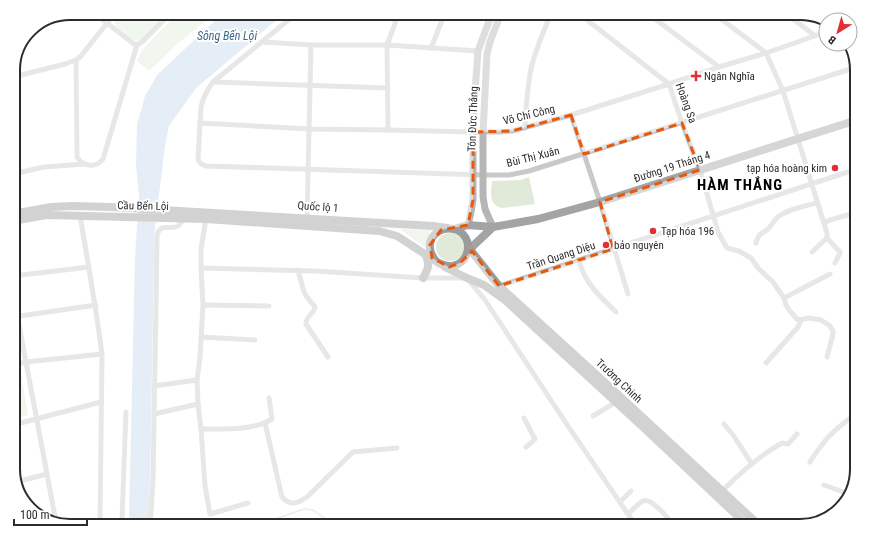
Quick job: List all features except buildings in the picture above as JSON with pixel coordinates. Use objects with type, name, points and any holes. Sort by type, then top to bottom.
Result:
[{"type":"highway","name":"Cầu Bến Lội","points":[[20,213],[51,207],[72,206],[111,207],[185,214]]},
{"type":"highway","name":"Quốc lộ 1","points":[[185,214],[307,218],[433,226],[451,229]]},
{"type":"highway","name":"Quốc lộ 1","points":[[185,214],[206,219],[379,231],[397,236],[440,264]]},
{"type":"highway","name":"Cầu Bến Lội","points":[[80,216],[185,214]]},
{"type":"highway","points":[[20,220],[46,215],[80,216]]},
{"type":"highway","points":[[451,229],[460,232],[464,236],[469,250],[465,259],[455,266],[449,267],[440,264],[432,258],[430,245],[436,233],[441,230],[451,229]]},
{"type":"highway","name":"Trường Chinh","points":[[469,250],[498,286],[752,519]]},
{"type":"highway","points":[[423,278],[427,270],[428,262],[426,256]]},
{"type":"highway","name":"Trường Chinh","points":[[440,264],[484,285],[499,296],[616,402],[741,519]]},
{"type":"main road","name":"Tôn Đức Thắng","points":[[468,225],[473,200],[474,93],[478,51],[489,20]]},
{"type":"main road","name":"Tôn Đức Thắng","points":[[493,227],[485,209],[483,196],[483,132],[487,54],[499,20]]},
{"type":"main road","name":"Đường 19 Tháng 4","points":[[451,229],[468,225],[493,227],[538,219],[600,202],[850,122]]},
{"type":"main road","points":[[469,250],[493,227]]},
{"type":"street","points":[[103,20],[137,45]]},
{"type":"street","points":[[20,75],[76,60],[109,20]]},
{"type":"street","points":[[20,172],[44,167],[84,164],[95,165],[100,163],[103,159],[137,45],[164,20]]},
{"type":"street","points":[[200,123],[202,101],[213,82],[289,20]]},
{"type":"street","points":[[388,130],[387,45],[396,20]]},
{"type":"street","points":[[431,48],[442,20]]},
{"type":"street","points":[[525,128],[531,68],[548,20]]},
{"type":"street","name":"Hoàng Sa","points":[[587,20],[669,84],[700,170],[718,232],[727,248],[739,251],[752,258],[759,269],[773,282],[784,298],[791,313],[797,319],[801,320]]},
{"type":"street","points":[[656,20],[719,67]]},
{"type":"street","points":[[722,20],[766,53],[782,91],[798,139],[824,222],[827,238],[840,252],[835,263]]},
{"type":"street","points":[[794,20],[814,35]]},
{"type":"street","name":"Võ Chí Công","points":[[200,123],[309,129],[473,132],[512,131],[669,84],[766,53],[818,34]]},
{"type":"street","points":[[263,42],[311,45],[387,45],[478,51]]},
{"type":"street","points":[[307,218],[311,45]]},
{"type":"street","points":[[76,60],[77,157],[84,164]]},
{"type":"street","name":"Bùi Thị Xuân","points":[[200,123],[198,158],[200,164],[206,166],[508,175],[530,171],[850,69]]},
{"type":"street","points":[[213,82],[388,88]]},
{"type":"street","points":[[571,114],[628,294]]},
{"type":"street","name":"Trần Quang Diệu","points":[[498,286],[850,171]]},
{"type":"street","points":[[756,242],[758,236],[768,228],[777,217],[784,213],[817,203]]},
{"type":"street","points":[[150,519],[153,482],[157,234],[162,228],[178,226],[185,214]]},
{"type":"street","points":[[824,222],[850,214]]},
{"type":"street","points":[[80,216],[96,305],[102,354],[100,519]]},
{"type":"street","points":[[206,219],[201,249],[203,305],[197,380],[205,486],[210,514],[248,503]]},
{"type":"street","points":[[812,252],[827,238]]},
{"type":"street","points":[[579,260],[589,283],[604,301],[616,312]]},
{"type":"street","points":[[20,275],[89,267]]},
{"type":"street","points":[[201,268],[298,270],[423,278],[467,278],[485,300],[631,519]]},
{"type":"street","points":[[298,270],[306,297],[315,307],[314,311],[305,322],[328,356]]},
{"type":"street","points":[[784,298],[830,274]]},
{"type":"street","points":[[20,315],[96,305]]},
{"type":"street","points":[[203,305],[269,306]]},
{"type":"street","points":[[766,363],[798,327],[801,320],[809,318],[821,320],[830,326],[833,331],[827,357]]},
{"type":"street","points":[[20,337],[55,516]]},
{"type":"street","points":[[201,337],[255,340]]},
{"type":"street","points":[[20,363],[102,354]]},
{"type":"street","points":[[154,386],[197,380]]},
{"type":"street","points":[[201,429],[245,428],[265,423],[272,419],[269,398]]},
{"type":"street","points":[[20,423],[101,402]]},
{"type":"street","points":[[593,416],[616,402]]},
{"type":"street","points":[[154,414],[198,404]]},
{"type":"street","points":[[122,519],[126,412]]},
{"type":"street","points":[[524,418],[535,439],[526,447]]},
{"type":"street","points":[[810,462],[827,438],[850,418]]},
{"type":"street","points":[[265,423],[282,498],[286,502],[292,504],[307,497],[353,452],[397,448]]},
{"type":"street","points":[[724,424],[752,464]]},
{"type":"street","points":[[722,491],[752,464],[782,443],[788,444],[796,434]]},
{"type":"street","points":[[22,481],[47,474]]},
{"type":"street","points":[[824,485],[844,492]]},
{"type":"street","points":[[620,502],[631,491]]},
{"type":"street","points":[[628,514],[642,502],[647,500],[658,508],[668,519]]},
{"type":"highlighted area","points":[[571,115],[584,154],[682,123],[700,170],[600,202],[613,249],[499,286],[472,251],[460,263],[449,267],[432,258],[430,245],[441,230],[468,225],[473,200],[473,132],[512,131]]},
{"type":"green space","points":[[115,20],[161,20],[142,39],[137,41],[132,39],[117,27]]},
{"type":"green space","points":[[171,20],[207,20],[175,46],[149,71],[137,61],[142,50]]},
{"type":"green space","points":[[529,177],[535,204],[502,208],[494,204],[491,198],[492,181],[521,180]]},
{"type":"green space","points":[[400,229],[431,230],[427,237],[426,248]]},
{"type":"green space","points":[[450,233],[456,234],[460,237],[463,241],[463,253],[460,257],[456,260],[450,261],[444,260],[440,257],[437,253],[436,247],[437,241],[440,237],[444,234]]},
{"type":"green space","points":[[20,373],[21,374],[28,415],[20,417]]},
{"type":"water","name":"Sông Bến Lội","points":[[216,20],[277,20],[196,88],[169,126],[165,146],[154,236],[148,519],[129,519],[135,257],[139,196],[136,164],[137,125],[145,96],[157,75]]},
{"type":"waterway","points":[[275,519],[304,509],[313,510],[326,519]]},
{"type":"place","name":"Ngân Nghĩa","points":[[696,76]]},
{"type":"place","name":"tạp hóa hoàng kim","points":[[835,168]]},
{"type":"place","name":"Tạp hóa 196","points":[[653,231]]},
{"type":"place","name":"bảo nguyên","points":[[606,245]]},
{"type":"district","name":"HÀM THẮNG","points":[[740,185]]}]
